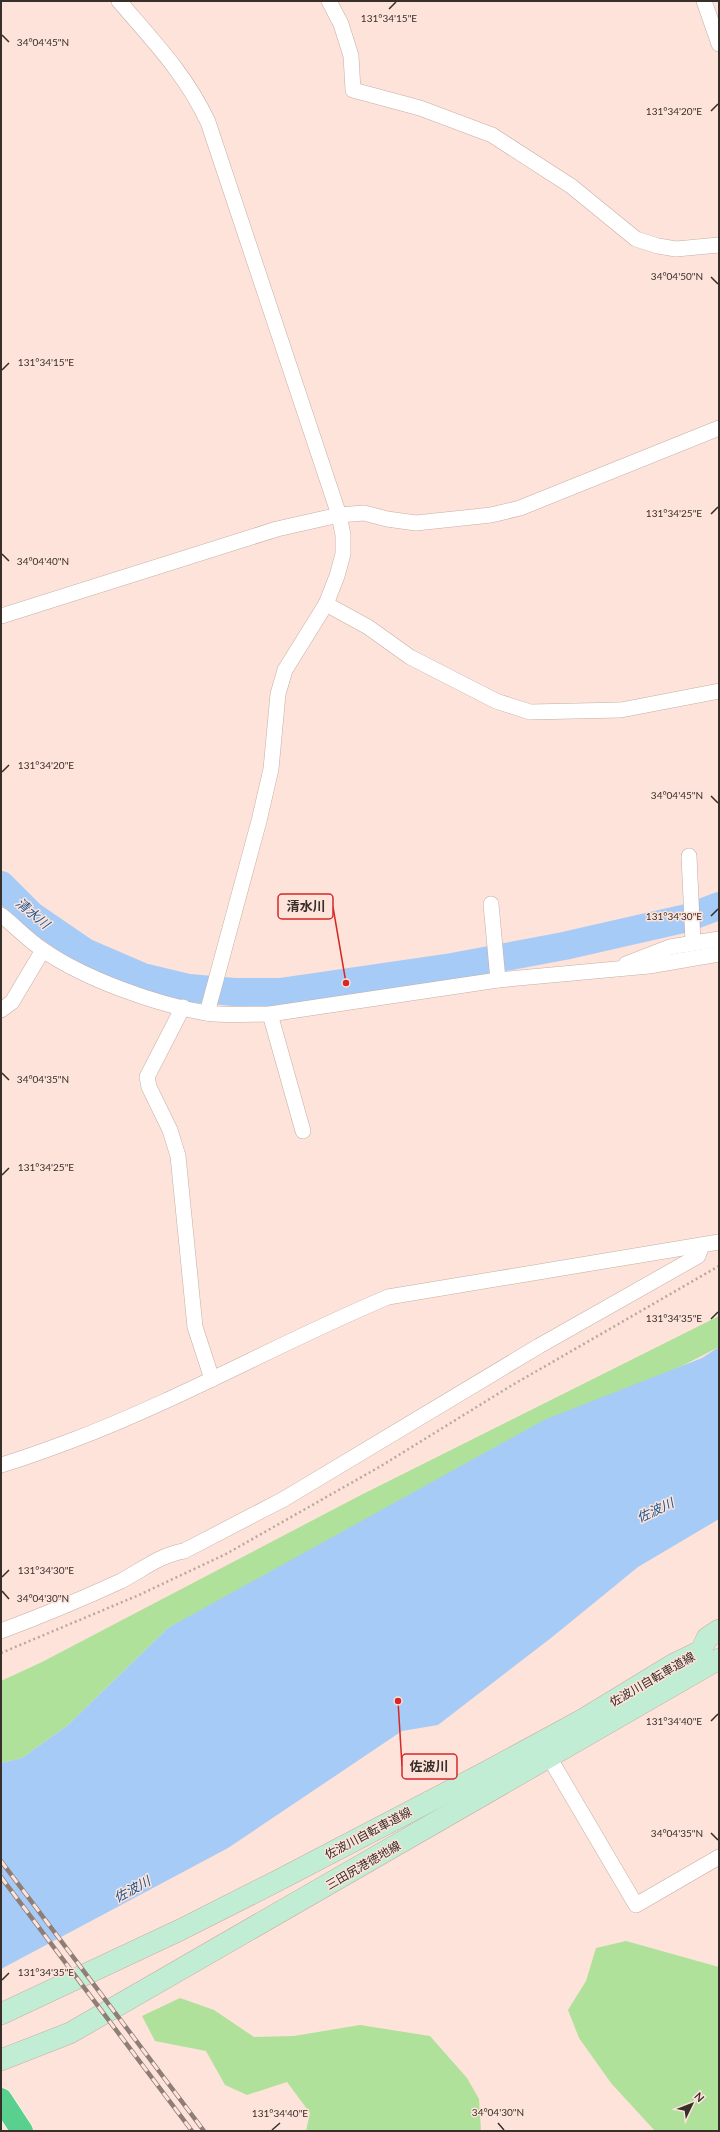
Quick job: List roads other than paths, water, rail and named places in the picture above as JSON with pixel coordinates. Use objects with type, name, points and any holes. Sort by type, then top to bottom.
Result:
[{"type":"highway","points":[[2,2101],[22,2131]]},
{"type":"main road","name":"佐波川自転車道線","points":[[1,2014],[180,1930],[284,1877],[582,1720],[674,1664],[709,1658],[707,1638],[719,1630]]},
{"type":"main road","name":"三田尻港徳地線","points":[[1,2060],[70,2033],[550,1757],[709,1658]]},
{"type":"street","points":[[118,1],[180,73],[196,97],[208,122],[338,515],[342,535],[343,554],[337,576],[326,604],[285,670],[278,694],[271,769],[259,821],[207,1009]]},
{"type":"street","points":[[329,1],[341,24],[351,56],[353,90],[420,108],[492,135],[571,186],[636,239],[658,246],[676,249],[719,245]]},
{"type":"street","points":[[704,1],[719,44]]},
{"type":"street","points":[[1,616],[277,529],[338,515],[364,513],[387,520],[416,523],[491,515],[520,508],[719,428]]},
{"type":"street","points":[[326,604],[368,627],[410,657],[496,701],[530,712],[620,710],[719,691]]},
{"type":"street","points":[[689,856],[693,942]]},
{"type":"street","points":[[491,904],[498,980]]},
{"type":"street","points":[[1,915],[43,950],[91,976],[140,995],[183,1007],[270,1014],[498,980],[649,966],[719,954]]},
{"type":"street","points":[[616,969],[670,946],[719,939]]},
{"type":"street","points":[[1,1010],[12,1002],[43,950]]},
{"type":"street","points":[[183,1007],[146,1077],[149,1087],[170,1130],[178,1156],[194,1327],[212,1380]]},
{"type":"street","points":[[270,1014],[304,1131]]},
{"type":"street","points":[[1,1465],[20,1460],[122,1421],[212,1380],[322,1326],[388,1298],[719,1242]]},
{"type":"street","points":[[1,1630],[119,1582],[146,1568],[153,1561],[171,1553],[184,1551],[284,1499],[539,1346],[698,1256],[702,1245]]},
{"type":"street","points":[[550,1757],[636,1905],[719,1857]]},
{"type":"water","points":[[719,1347],[719,1519],[638,1567],[551,1638],[438,1725],[402,1731],[228,1848],[1,1969],[1,1763],[22,1758],[68,1725],[168,1628],[544,1420],[702,1358]]},
{"type":"waterway","name":"清水川","points":[[1,885],[31,915],[85,952],[143,977],[189,988],[234,992],[280,992],[452,967],[564,946],[687,918],[719,906]]},
{"type":"railway","points":[[1,1861],[204,2131]]},
{"type":"railway","points":[[1,1877],[192,2131]]},
{"type":"place","name":"清水川","points":[[346,983]]},
{"type":"place","name":"佐波川","points":[[398,1701]]}]
